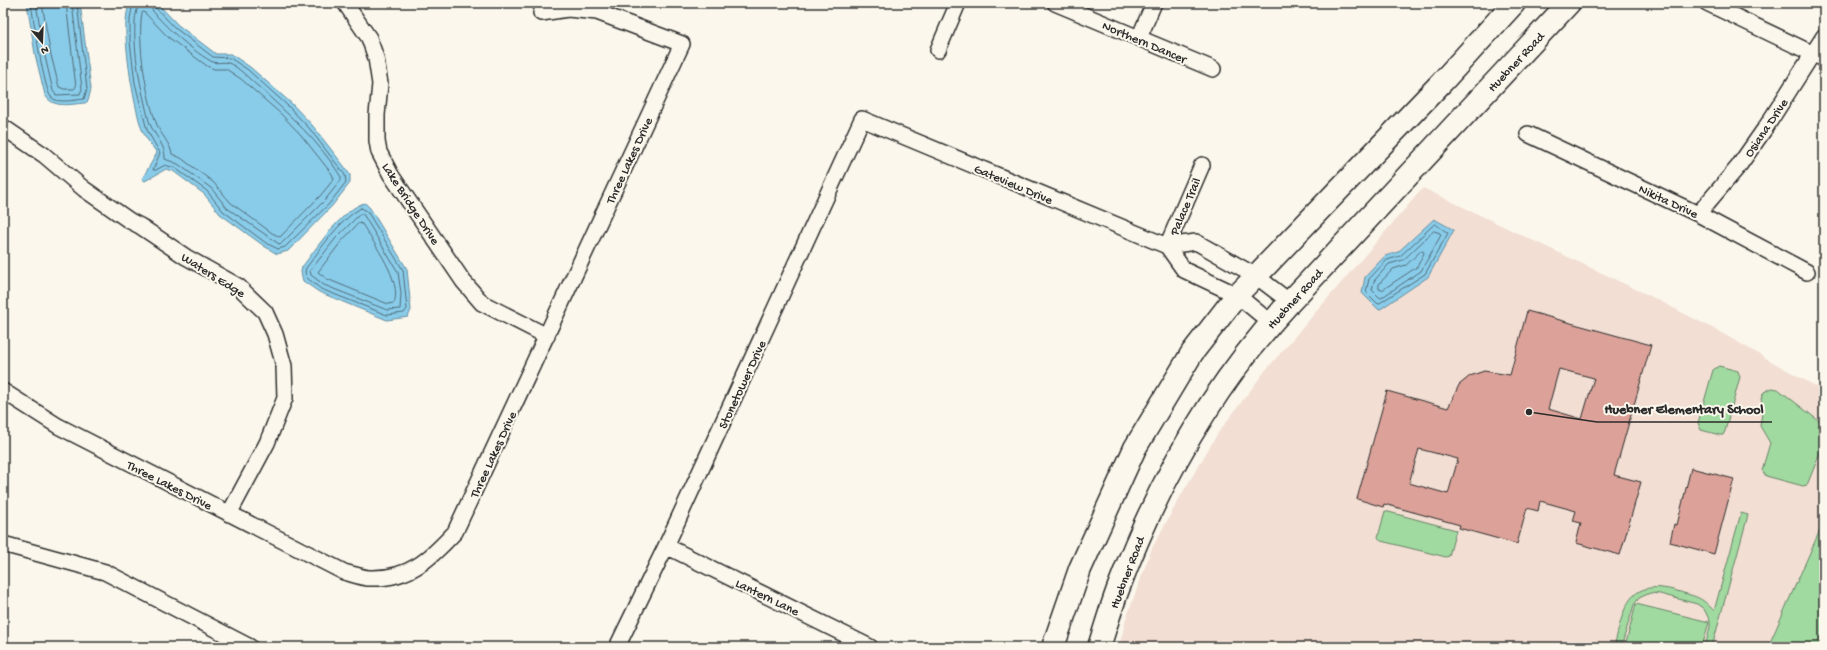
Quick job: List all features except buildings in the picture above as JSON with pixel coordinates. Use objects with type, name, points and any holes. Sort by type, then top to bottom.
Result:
[{"type":"main road","points":[[1053,647],[1080,569],[1135,448],[1192,353],[1237,295],[1348,181],[1514,3]]},
{"type":"main road","name":"Huebner Road","points":[[1098,647],[1127,567],[1147,519],[1178,457],[1212,401],[1250,347],[1270,323],[1569,3]]},
{"type":"street","name":"Lake Bridge Drive","points":[[345,3],[369,38],[376,58],[380,84],[376,115],[377,141],[379,152],[391,175],[463,281],[482,302],[547,336]]},
{"type":"street","points":[[938,50],[958,3]]},
{"type":"street","name":"Northern Dancer","points":[[1055,3],[1213,69]]},
{"type":"street","points":[[1139,38],[1154,3]]},
{"type":"street","points":[[1706,3],[1818,56]]},
{"type":"street","name":"Three Lakes Drive","points":[[3,391],[58,426],[344,572],[368,578],[397,576],[411,570],[430,558],[456,532],[682,44],[597,12],[568,9],[541,13]]},
{"type":"street","name":"Osiana Drive","points":[[1698,214],[1738,167],[1818,56],[1824,36]]},
{"type":"street","name":"Gateview Drive","points":[[862,119],[1167,246]]},
{"type":"street","name":"Stonetower Drive","points":[[617,647],[666,546],[862,119]]},
{"type":"street","name":"Waters Edge","points":[[3,127],[44,155],[84,189],[130,221],[238,286],[265,312],[275,334],[284,366],[285,398],[267,443],[229,514]]},
{"type":"street","name":"Nikita Drive","points":[[1528,134],[1698,214],[1807,272]]},
{"type":"street","name":"Palace Trail","points":[[1167,246],[1202,165]]},
{"type":"street","points":[[1270,323],[1237,295],[1184,270],[1167,246],[1196,242],[1256,276],[1290,302]]},
{"type":"street","points":[[3,544],[105,572],[250,647]]},
{"type":"street","name":"Lantern Lane","points":[[666,546],[870,647]]},
{"type":"shaded area","points":[[1423,188],[1650,296],[1718,331],[1824,391],[1824,521],[1768,647],[1119,647],[1126,619],[1152,548],[1218,433],[1265,371]]},
{"type":"green space","points":[[1719,366],[1738,371],[1740,377],[1723,435],[1701,430],[1698,423],[1713,370]]},
{"type":"green space","points":[[1772,388],[1778,389],[1824,425],[1824,443],[1807,485],[1803,486],[1766,476],[1762,470],[1770,443],[1760,426],[1763,407],[1761,399],[1764,392]]},
{"type":"green space","points":[[1385,511],[1456,530],[1449,556],[1446,557],[1381,541],[1378,537]]},
{"type":"green space","points":[[1741,513],[1748,515],[1712,647],[1705,647],[1710,621],[1704,609],[1697,604],[1660,594],[1650,593],[1639,598],[1634,605],[1621,647],[1614,647],[1625,608],[1630,599],[1638,592],[1647,588],[1660,588],[1694,596],[1705,602],[1714,611]]},
{"type":"green space","points":[[1824,521],[1824,647],[1768,647]]},
{"type":"green space","points":[[1636,604],[1709,622],[1702,647],[1625,647]]},
{"type":"water","points":[[27,3],[80,3],[91,89],[88,101],[85,103],[68,105],[57,104],[48,99],[45,95],[35,54]]},
{"type":"water","points":[[131,3],[157,3],[178,25],[216,54],[231,54],[250,67],[291,103],[312,125],[350,175],[350,183],[332,206],[288,251],[277,254],[264,246],[220,214],[204,194],[173,171],[166,169],[145,181],[142,179],[157,153],[143,132],[132,87],[126,26],[127,12]]},
{"type":"water","points":[[365,203],[370,208],[407,269],[411,310],[408,317],[387,320],[319,292],[303,281],[301,272],[302,267],[322,240],[348,212]]},
{"type":"water","points":[[1434,219],[1454,230],[1428,277],[1379,310],[1362,293],[1365,277],[1385,256],[1398,252]]},
{"type":"place","name":"Huebner Elementary School","points":[[1529,412]]}]
